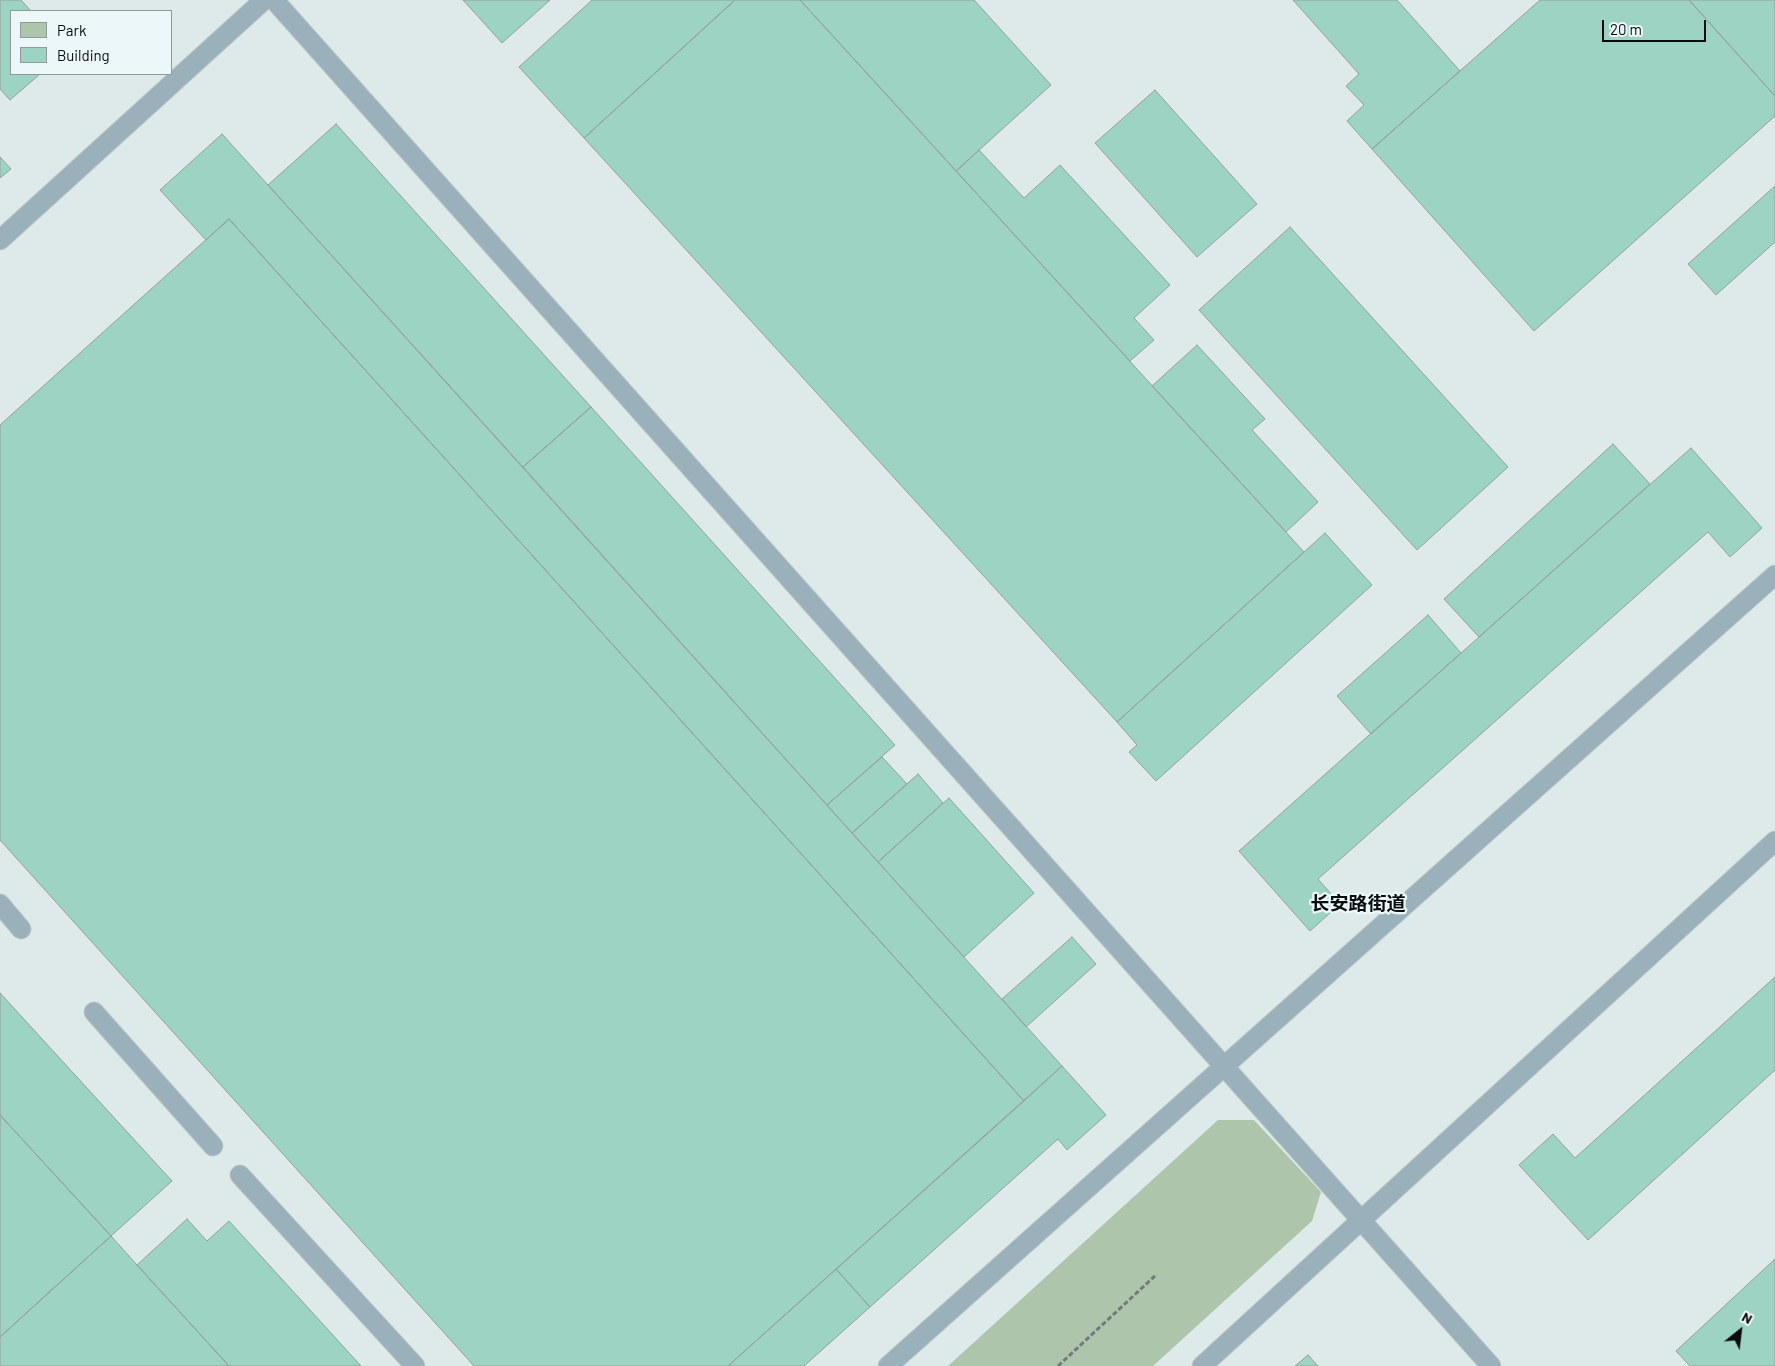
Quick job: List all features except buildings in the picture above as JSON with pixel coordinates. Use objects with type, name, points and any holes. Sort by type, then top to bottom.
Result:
[{"type":"lane","points":[[0,240],[264,0]]},
{"type":"lane","points":[[274,0],[1491,1366]]},
{"type":"lane","points":[[888,1366],[1775,575]]},
{"type":"lane","points":[[1202,1366],[1775,841]]},
{"type":"lane","points":[[0,904],[21,929]]},
{"type":"lane","points":[[94,1012],[212,1146]]},
{"type":"lane","points":[[240,1175],[415,1366]]},
{"type":"path","points":[[1058,1366],[1157,1274]]},
{"type":"green space","points":[[1218,1120],[1254,1120],[1321,1192],[1312,1221],[1153,1366],[948,1366]]},
{"type":"district","name":"长安路街道","points":[[1358,904]]}]
